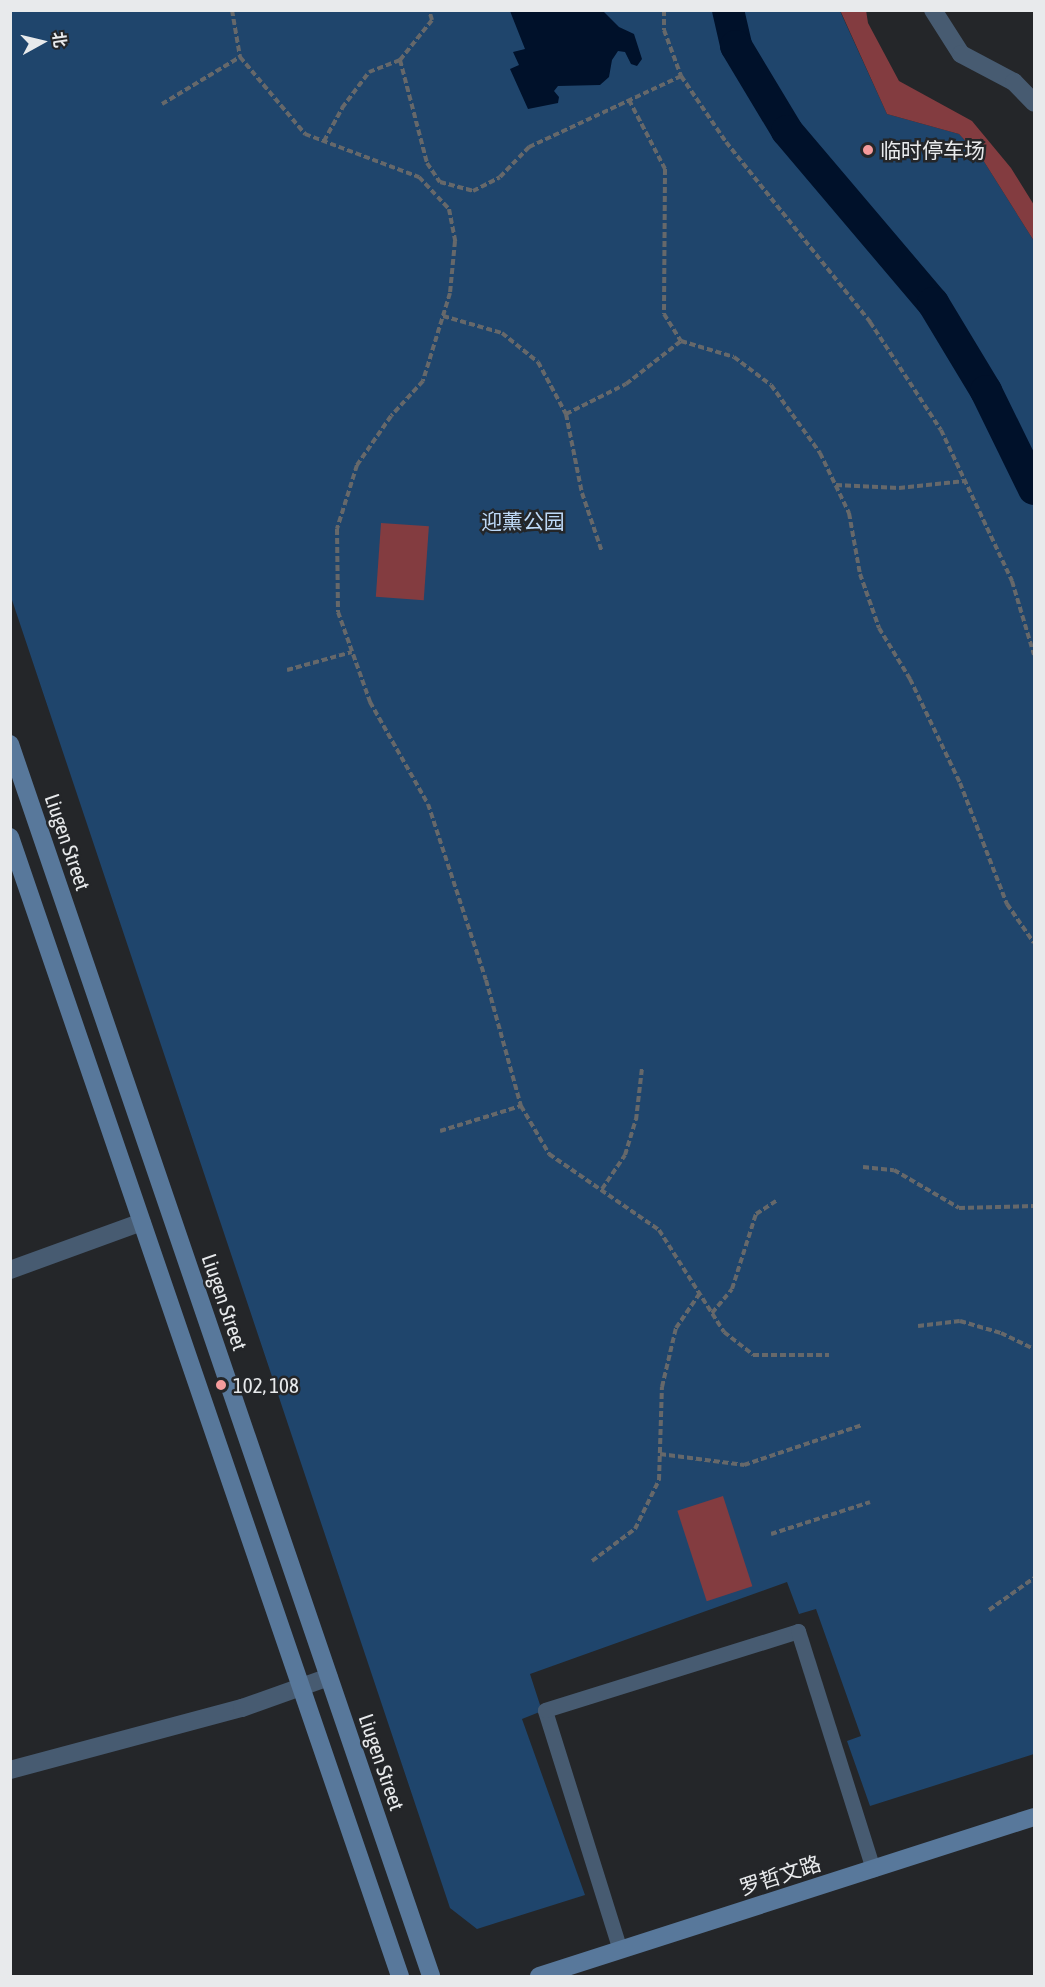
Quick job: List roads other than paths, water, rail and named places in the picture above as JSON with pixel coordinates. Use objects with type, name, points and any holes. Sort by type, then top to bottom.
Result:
[{"type":"main road","name":"Liugen Street","points":[[12,753],[432,1977]]},
{"type":"main road","points":[[10,837],[400,1977]]},
{"type":"main road","name":"罗哲文路","points":[[539,1977],[1035,1817]]},
{"type":"street","points":[[933,10],[960,54],[1014,82],[1035,103]]},
{"type":"street","points":[[10,1270],[142,1222]]},
{"type":"street","points":[[10,1770],[242,1708],[329,1677]]},
{"type":"lane","points":[[620,1950],[545,1710],[798,1631],[873,1869]]},
{"type":"waterway","points":[[728,10],[736,46],[787,131],[933,303],[986,391],[1034,489]]},
{"type":"place","name":"临时停车场","points":[[868,150]]},
{"type":"place","name":"102, 108","points":[[221,1385]]},
{"type":"park label","name":"迎薰公园","points":[[523,521]]}]
